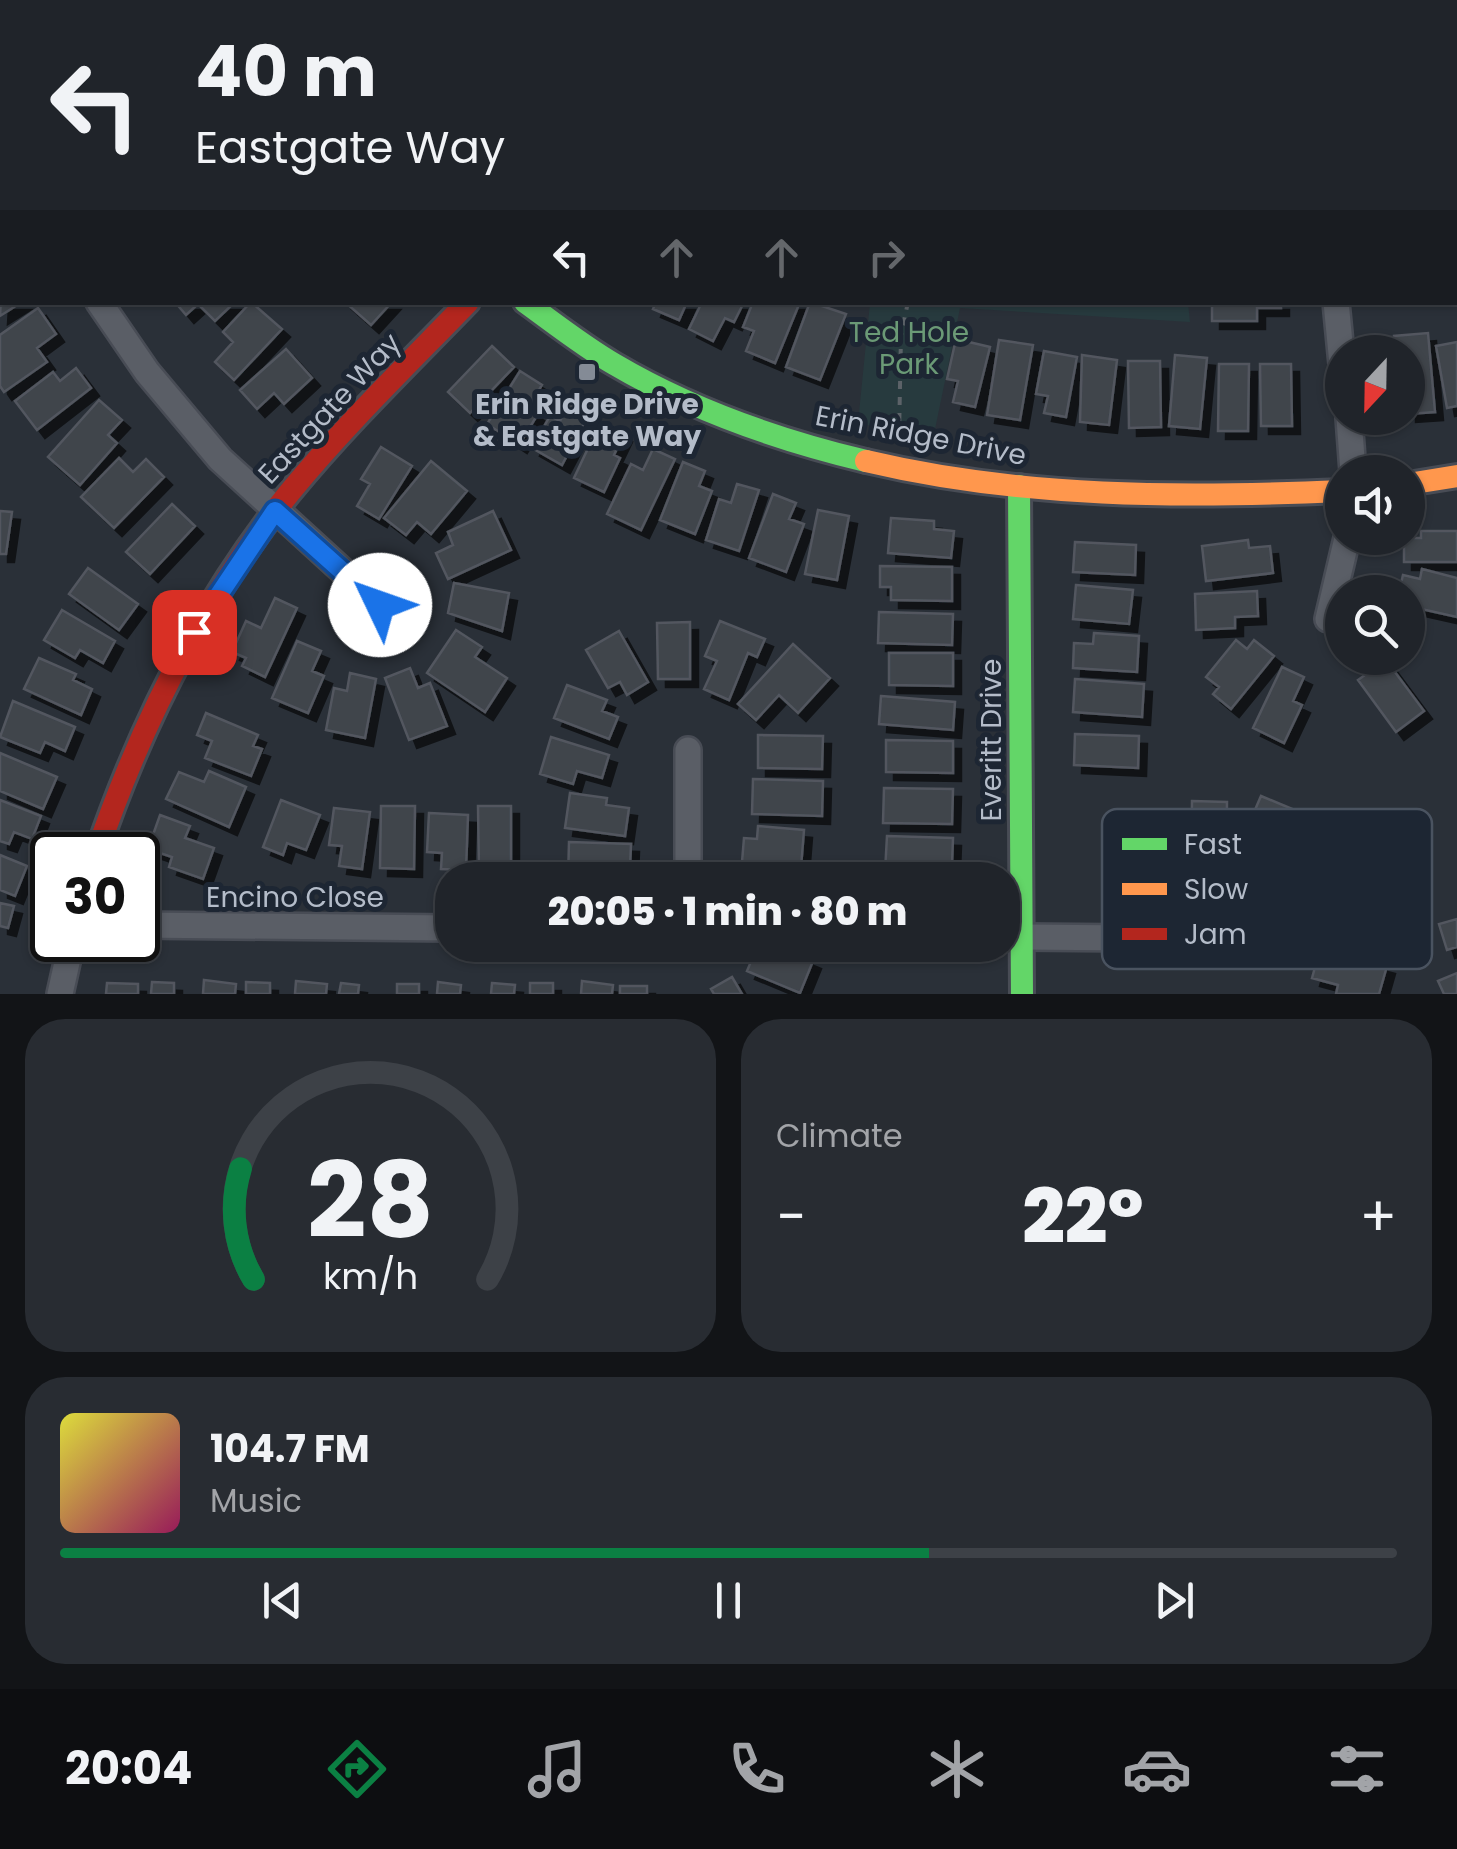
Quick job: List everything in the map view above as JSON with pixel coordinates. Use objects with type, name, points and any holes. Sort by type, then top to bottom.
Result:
[{"type":"street","points":[[101,305],[187,422],[275,511]]},
{"type":"street","name":"Eastgate Way","points":[[104,832],[120,785],[167,682],[227,578],[275,511],[352,422],[465,305]]},
{"type":"street","name":"Erin Ridge Drive","points":[[529,305],[608,364],[684,404],[832,453],[1019,486],[1183,496],[1325,492]]},
{"type":"street","points":[[1336,305],[1339,335]]},
{"type":"street","points":[[1425,481],[1457,476]]},
{"type":"street","name":"Everitt Drive","points":[[1019,486],[1022,994]]},
{"type":"street","name":"Eastgate Way","points":[[275,511],[380,605]]},
{"type":"street","points":[[688,750],[688,862]]},
{"type":"street","name":"Encino Close","points":[[160,925],[435,928]]},
{"type":"street","points":[[1022,937],[1102,938]]},
{"type":"street","points":[[60,994],[67,962]]},
{"type":"path","points":[[898,444],[902,335],[907,305]]},
{"type":"green space","name":"Ted Hole Park","points":[[870,305],[1188,305],[1190,322],[960,308],[933,439],[858,423]]},
{"type":"building","points":[[1,305],[17,305],[0,316]]},
{"type":"building","points":[[178,305],[197,305],[186,315]]},
{"type":"building","points":[[199,305],[232,305],[215,321]]},
{"type":"building","points":[[248,305],[254,305],[282,329],[234,380],[215,362],[233,342],[223,332]]},
{"type":"building","points":[[348,305],[389,305],[371,325]]},
{"type":"building","points":[[655,305],[686,305],[679,320],[653,309]]},
{"type":"building","points":[[701,305],[742,305],[734,322],[725,318],[713,341],[689,329]]},
{"type":"building","points":[[752,305],[799,305],[775,363],[746,351],[754,331],[743,327]]},
{"type":"building","points":[[809,305],[846,314],[820,380],[786,367]]},
{"type":"building","points":[[1212,305],[1281,305],[1257,308],[1257,321],[1212,321]]},
{"type":"building","points":[[38,308],[56,334],[37,348],[47,362],[4,392],[0,386],[0,335]]},
{"type":"building","points":[[1428,333],[1435,412],[1425,413],[1425,335],[1405,335]]},
{"type":"building","points":[[956,339],[990,347],[975,407],[953,402],[958,381],[947,379]]},
{"type":"building","points":[[999,340],[1033,345],[1020,420],[987,415]]},
{"type":"building","points":[[1457,342],[1457,406],[1447,408],[1436,346]]},
{"type":"building","points":[[492,346],[514,367],[470,413],[448,392]]},
{"type":"building","points":[[286,349],[312,378],[284,404],[274,393],[257,409],[240,390]]},
{"type":"building","points":[[1044,351],[1077,357],[1066,417],[1044,413],[1048,396],[1036,394]]},
{"type":"building","points":[[1082,355],[1117,360],[1109,425],[1080,422]]},
{"type":"building","points":[[1175,355],[1207,358],[1200,429],[1169,426]]},
{"type":"building","points":[[1128,361],[1160,361],[1161,427],[1129,428]]},
{"type":"building","points":[[1219,364],[1249,364],[1248,431],[1218,431]]},
{"type":"building","points":[[1260,364],[1291,364],[1292,426],[1261,426]]},
{"type":"building","points":[[76,368],[91,388],[37,430],[15,401],[53,372],[60,381]]},
{"type":"building","points":[[520,371],[542,385],[528,408],[538,414],[519,445],[487,424]]},
{"type":"building","points":[[99,400],[122,420],[108,435],[117,443],[80,485],[48,457]]},
{"type":"building","points":[[570,403],[589,414],[562,465],[532,448],[550,416],[560,421]]},
{"type":"building","points":[[600,423],[624,434],[614,455],[620,458],[604,492],[574,478]]},
{"type":"building","points":[[381,447],[412,466],[379,519],[357,506],[370,484],[361,479]]},
{"type":"building","points":[[653,449],[675,459],[641,530],[607,514],[631,464],[643,470]]},
{"type":"building","points":[[119,458],[133,472],[146,459],[164,477],[114,528],[81,497]]},
{"type":"building","points":[[431,461],[467,491],[431,534],[417,522],[406,535],[384,518]]},
{"type":"building","points":[[683,462],[705,471],[699,486],[712,491],[695,534],[660,520]]},
{"type":"building","points":[[737,484],[759,490],[739,551],[706,540],[719,499],[731,503]]},
{"type":"building","points":[[773,494],[796,503],[789,519],[804,524],[786,572],[749,558]]},
{"type":"building","points":[[172,504],[195,526],[150,574],[126,552]]},
{"type":"building","points":[[818,510],[849,516],[837,580],[805,574]]},
{"type":"building","points":[[0,511],[12,512],[6,554],[0,554]]},
{"type":"building","points":[[493,511],[511,550],[448,579],[436,553],[453,545],[448,532]]},
{"type":"building","points":[[891,518],[934,521],[934,529],[954,531],[951,558],[888,553]]},
{"type":"building","points":[[1425,531],[1457,531],[1457,562],[1404,562],[1404,555],[1425,555]]},
{"type":"building","points":[[1248,540],[1249,548],[1270,546],[1273,573],[1206,581],[1202,546]]},
{"type":"building","points":[[1075,542],[1136,545],[1135,575],[1073,572]]},
{"type":"building","points":[[880,566],[952,567],[952,601],[891,600],[891,587],[880,587]]},
{"type":"building","points":[[88,568],[138,604],[119,630],[69,594]]},
{"type":"building","points":[[1422,569],[1457,578],[1457,617],[1425,610],[1425,575],[1421,575]]},
{"type":"building","points":[[454,583],[509,593],[502,631],[448,613]]},
{"type":"building","points":[[1076,585],[1133,590],[1129,624],[1073,619]]},
{"type":"building","points":[[1257,591],[1258,616],[1235,617],[1235,628],[1196,630],[1195,594]]},
{"type":"building","points":[[275,598],[297,608],[265,677],[242,666],[246,658],[232,652],[246,621],[261,628]]},
{"type":"building","points":[[62,610],[115,641],[103,663],[80,650],[75,658],[44,640]]},
{"type":"building","points":[[879,612],[953,614],[952,645],[878,643]]},
{"type":"building","points":[[720,621],[765,639],[757,657],[748,653],[729,700],[704,689],[717,661],[705,656]]},
{"type":"building","points":[[690,622],[690,679],[658,679],[657,623]]},
{"type":"building","points":[[456,630],[482,647],[475,657],[507,678],[485,712],[427,673]]},
{"type":"building","points":[[619,631],[648,682],[627,695],[620,682],[608,688],[586,650]]},
{"type":"building","points":[[1094,633],[1139,636],[1137,672],[1073,668],[1074,643],[1093,644]]},
{"type":"building","points":[[1236,640],[1247,649],[1254,640],[1274,656],[1231,709],[1213,694],[1219,687],[1206,677]]},
{"type":"building","points":[[297,641],[321,651],[312,671],[324,676],[308,713],[272,698]]},
{"type":"building","points":[[793,644],[830,678],[798,713],[779,695],[756,720],[738,704]]},
{"type":"building","points":[[889,653],[953,653],[953,686],[889,685]]},
{"type":"building","points":[[39,658],[76,674],[73,680],[92,689],[81,715],[24,689]]},
{"type":"building","points":[[1282,667],[1304,677],[1293,701],[1302,705],[1284,743],[1253,728]]},
{"type":"building","points":[[410,668],[418,688],[430,683],[447,726],[409,740],[385,678]]},
{"type":"building","points":[[350,673],[376,679],[365,738],[326,730],[334,688],[347,691]]},
{"type":"building","points":[[1365,675],[1397,675],[1424,711],[1396,732],[1358,680]]},
{"type":"building","points":[[1075,679],[1144,684],[1142,717],[1073,712]]},
{"type":"building","points":[[567,685],[607,700],[602,711],[618,717],[609,739],[554,718]]},
{"type":"building","points":[[881,696],[955,702],[953,730],[879,724]]},
{"type":"building","points":[[13,701],[75,727],[65,751],[45,742],[40,753],[0,737]]},
{"type":"building","points":[[206,713],[258,735],[253,746],[262,749],[251,776],[205,758],[212,741],[197,735]]},
{"type":"building","points":[[1075,734],[1139,736],[1138,768],[1074,765]]},
{"type":"building","points":[[758,735],[823,736],[822,769],[758,768]]},
{"type":"building","points":[[551,737],[609,755],[602,778],[577,771],[573,784],[540,774]]},
{"type":"building","points":[[886,740],[953,741],[953,773],[886,772]]},
{"type":"building","points":[[0,753],[57,777],[43,809],[0,791]]},
{"type":"building","points":[[209,771],[246,787],[229,827],[166,799],[179,772],[204,782]]},
{"type":"building","points":[[753,779],[823,781],[822,816],[752,814]]},
{"type":"building","points":[[884,788],[953,789],[952,824],[883,823]]},
{"type":"building","points":[[570,793],[607,798],[606,805],[629,808],[625,836],[565,828]]},
{"type":"building","points":[[1261,796],[1292,809],[1255,809]]},
{"type":"building","points":[[0,800],[41,816],[30,838],[14,832],[9,844],[0,841]]},
{"type":"building","points":[[281,800],[320,815],[306,850],[287,843],[283,855],[263,847]]},
{"type":"building","points":[[1192,801],[1227,802],[1227,809],[1192,809]]},
{"type":"building","points":[[381,806],[415,806],[414,869],[380,868]]},
{"type":"building","points":[[478,806],[511,806],[511,862],[479,862]]},
{"type":"building","points":[[334,808],[370,812],[362,869],[339,866],[342,846],[329,845]]},
{"type":"building","points":[[429,813],[468,815],[466,862],[441,862],[442,853],[427,852]]},
{"type":"building","points":[[160,815],[190,826],[185,838],[214,848],[203,879],[169,867],[172,857],[160,853],[160,832],[154,832]]},
{"type":"building","points":[[758,826],[804,830],[801,862],[742,862],[744,838],[757,839]]},
{"type":"building","points":[[887,836],[953,838],[952,862],[886,862]]},
{"type":"building","points":[[569,842],[631,844],[630,862],[568,862]]},
{"type":"building","points":[[0,855],[27,866],[15,896],[0,890]]},
{"type":"building","points":[[0,903],[14,906],[8,928],[0,926]]},
{"type":"building","points":[[1457,919],[1457,947],[1447,950],[1439,924]]},
{"type":"building","points":[[751,962],[813,962],[800,993],[747,971]]},
{"type":"building","points":[[1315,969],[1386,969],[1379,994],[1336,994],[1338,985],[1312,978]]},
{"type":"building","points":[[1457,973],[1457,994],[1444,994],[1438,981]]},
{"type":"building","points":[[732,977],[742,994],[714,994],[711,989]]},
{"type":"building","points":[[204,980],[236,984],[235,994],[203,994]]},
{"type":"building","points":[[296,981],[327,984],[326,994],[295,994]]},
{"type":"building","points":[[582,981],[613,985],[612,994],[581,994]]},
{"type":"building","points":[[152,982],[174,983],[174,994],[151,994]]},
{"type":"building","points":[[246,982],[270,983],[270,994],[246,994]]},
{"type":"building","points":[[438,982],[461,985],[460,994],[437,994]]},
{"type":"building","points":[[107,983],[138,984],[138,994],[106,994]]},
{"type":"building","points":[[341,983],[359,985],[358,994],[339,994]]},
{"type":"building","points":[[492,983],[515,985],[514,994],[491,994]]},
{"type":"building","points":[[530,983],[553,983],[553,994],[530,994]]},
{"type":"building","points":[[397,984],[419,984],[419,994],[397,994]]},
{"type":"building","points":[[620,986],[647,986],[647,994],[620,994]]},
{"type":"traffic: fast","points":[[529,305],[602,357],[674,396],[768,433],[866,461]]},
{"type":"traffic: fast","points":[[1019,486],[1022,994]]},
{"type":"traffic: slow","points":[[866,461],[1043,489],[1162,494],[1325,491]]},
{"type":"traffic: slow","points":[[1425,481],[1457,476]]},
{"type":"traffic: jam","points":[[104,832],[133,758],[177,665],[258,533],[311,467],[465,305]]},
{"type":"place","name":"Erin Ridge Drive & Eastgate Way","points":[[587,372]]},
{"type":"route","points":[[194,632],[275,511],[380,605]]}]
